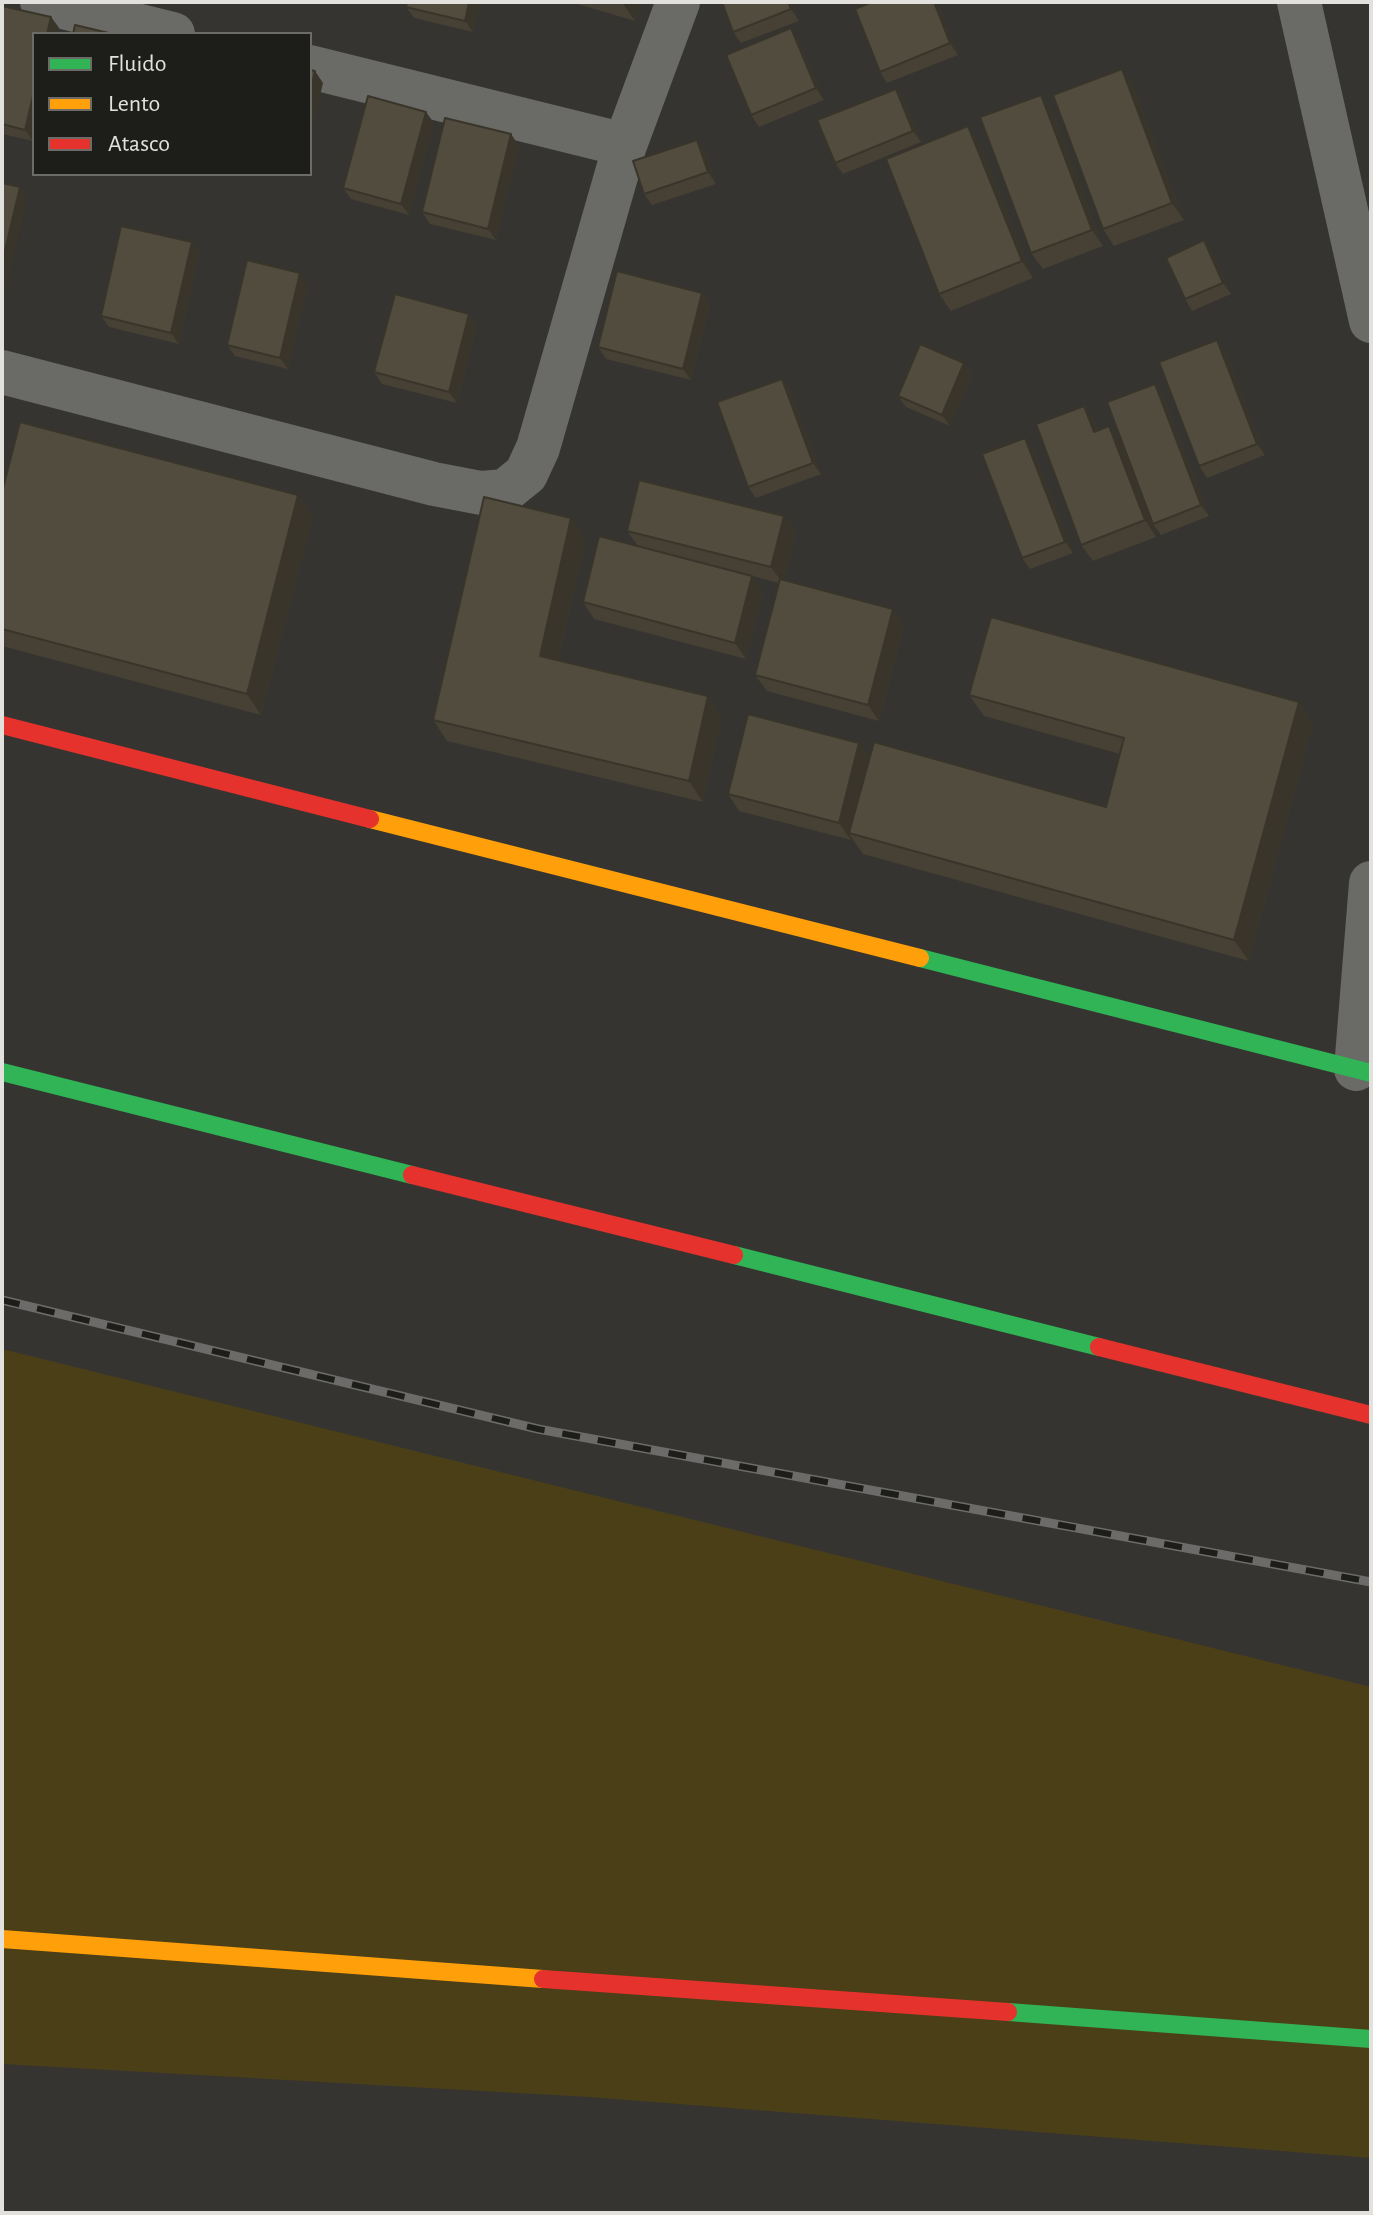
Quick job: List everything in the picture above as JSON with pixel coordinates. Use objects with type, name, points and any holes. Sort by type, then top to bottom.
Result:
[{"type":"street","points":[[42,2],[165,32]]},
{"type":"street","points":[[2,372],[434,484],[481,493],[505,491],[526,474],[538,448],[625,145],[678,2]]},
{"type":"street","points":[[1299,2],[1371,321]]},
{"type":"street","points":[[312,67],[625,145]]},
{"type":"street","points":[[2,725],[1363,1071],[1371,883]]},
{"type":"street","points":[[2,1072],[1371,1415]]},
{"type":"street","points":[[2,1939],[1371,2039]]},
{"type":"shaded area","points":[[2,1349],[1371,1687],[1371,2158],[589,2097],[2,2064]]},
{"type":"building","points":[[407,2],[469,2],[465,21],[406,7]]},
{"type":"building","points":[[722,2],[788,2],[791,9],[733,32]]},
{"type":"building","points":[[872,2],[934,2],[950,43],[880,72],[855,9]]},
{"type":"building","points":[[2,6],[51,17],[47,32],[32,32],[32,100],[25,130],[2,124]]},
{"type":"building","points":[[75,25],[105,32],[73,32]]},
{"type":"building","points":[[791,28],[816,88],[751,115],[726,55]]},
{"type":"building","points":[[1122,69],[1172,203],[1103,229],[1053,95]]},
{"type":"building","points":[[896,89],[913,131],[835,163],[817,120]]},
{"type":"building","points":[[1041,95],[1092,230],[1031,253],[980,117]]},
{"type":"building","points":[[368,96],[426,112],[401,204],[343,188]]},
{"type":"building","points":[[445,118],[511,134],[488,229],[422,212]]},
{"type":"building","points":[[968,126],[1022,261],[939,294],[886,159]]},
{"type":"building","points":[[697,140],[708,172],[644,194],[633,161]]},
{"type":"building","points":[[2,183],[20,187],[2,263]]},
{"type":"building","points":[[121,226],[192,242],[171,333],[101,316]]},
{"type":"building","points":[[1204,240],[1223,283],[1185,299],[1166,258]]},
{"type":"building","points":[[247,260],[300,273],[280,358],[227,345]]},
{"type":"building","points":[[617,271],[702,293],[683,369],[598,347]]},
{"type":"building","points":[[395,294],[469,314],[449,392],[374,372]]},
{"type":"building","points":[[1217,340],[1257,444],[1199,466],[1159,362]]},
{"type":"building","points":[[920,344],[964,363],[942,415],[898,396]]},
{"type":"building","points":[[782,379],[813,463],[748,487],[717,402]]},
{"type":"building","points":[[1155,384],[1201,505],[1153,524],[1107,402]]},
{"type":"building","points":[[1084,406],[1094,432],[1109,426],[1145,520],[1081,545],[1036,424]]},
{"type":"building","points":[[20,422],[298,495],[247,694],[2,629],[2,492]]},
{"type":"building","points":[[1025,438],[1065,542],[1022,558],[982,454]]},
{"type":"building","points":[[639,480],[784,516],[771,567],[627,531]]},
{"type":"building","points":[[484,497],[571,518],[540,656],[708,696],[689,781],[433,720]]},
{"type":"building","points":[[599,536],[752,576],[735,643],[583,602]]},
{"type":"building","points":[[780,579],[893,609],[868,705],[755,675]]},
{"type":"building","points":[[991,617],[1299,702],[1234,940],[849,833],[874,742],[1106,807],[1124,738],[969,695]]},
{"type":"building","points":[[748,714],[859,743],[839,823],[728,794]]},
{"type":"railway","points":[[2,1300],[538,1429],[1371,1582]]},
{"type":"traffic: fast","points":[[920,958],[1371,1073]]},
{"type":"traffic: fast","points":[[2,1072],[412,1175]]},
{"type":"traffic: fast","points":[[734,1255],[1099,1347]]},
{"type":"traffic: fast","points":[[1008,2012],[1371,2039]]},
{"type":"traffic: slow","points":[[370,819],[920,958]]},
{"type":"traffic: slow","points":[[2,1939],[543,1979]]},
{"type":"traffic: jam","points":[[2,725],[370,819]]},
{"type":"traffic: jam","points":[[412,1175],[734,1255]]},
{"type":"traffic: jam","points":[[1099,1347],[1371,1415]]},
{"type":"traffic: jam","points":[[543,1979],[1008,2012]]}]
